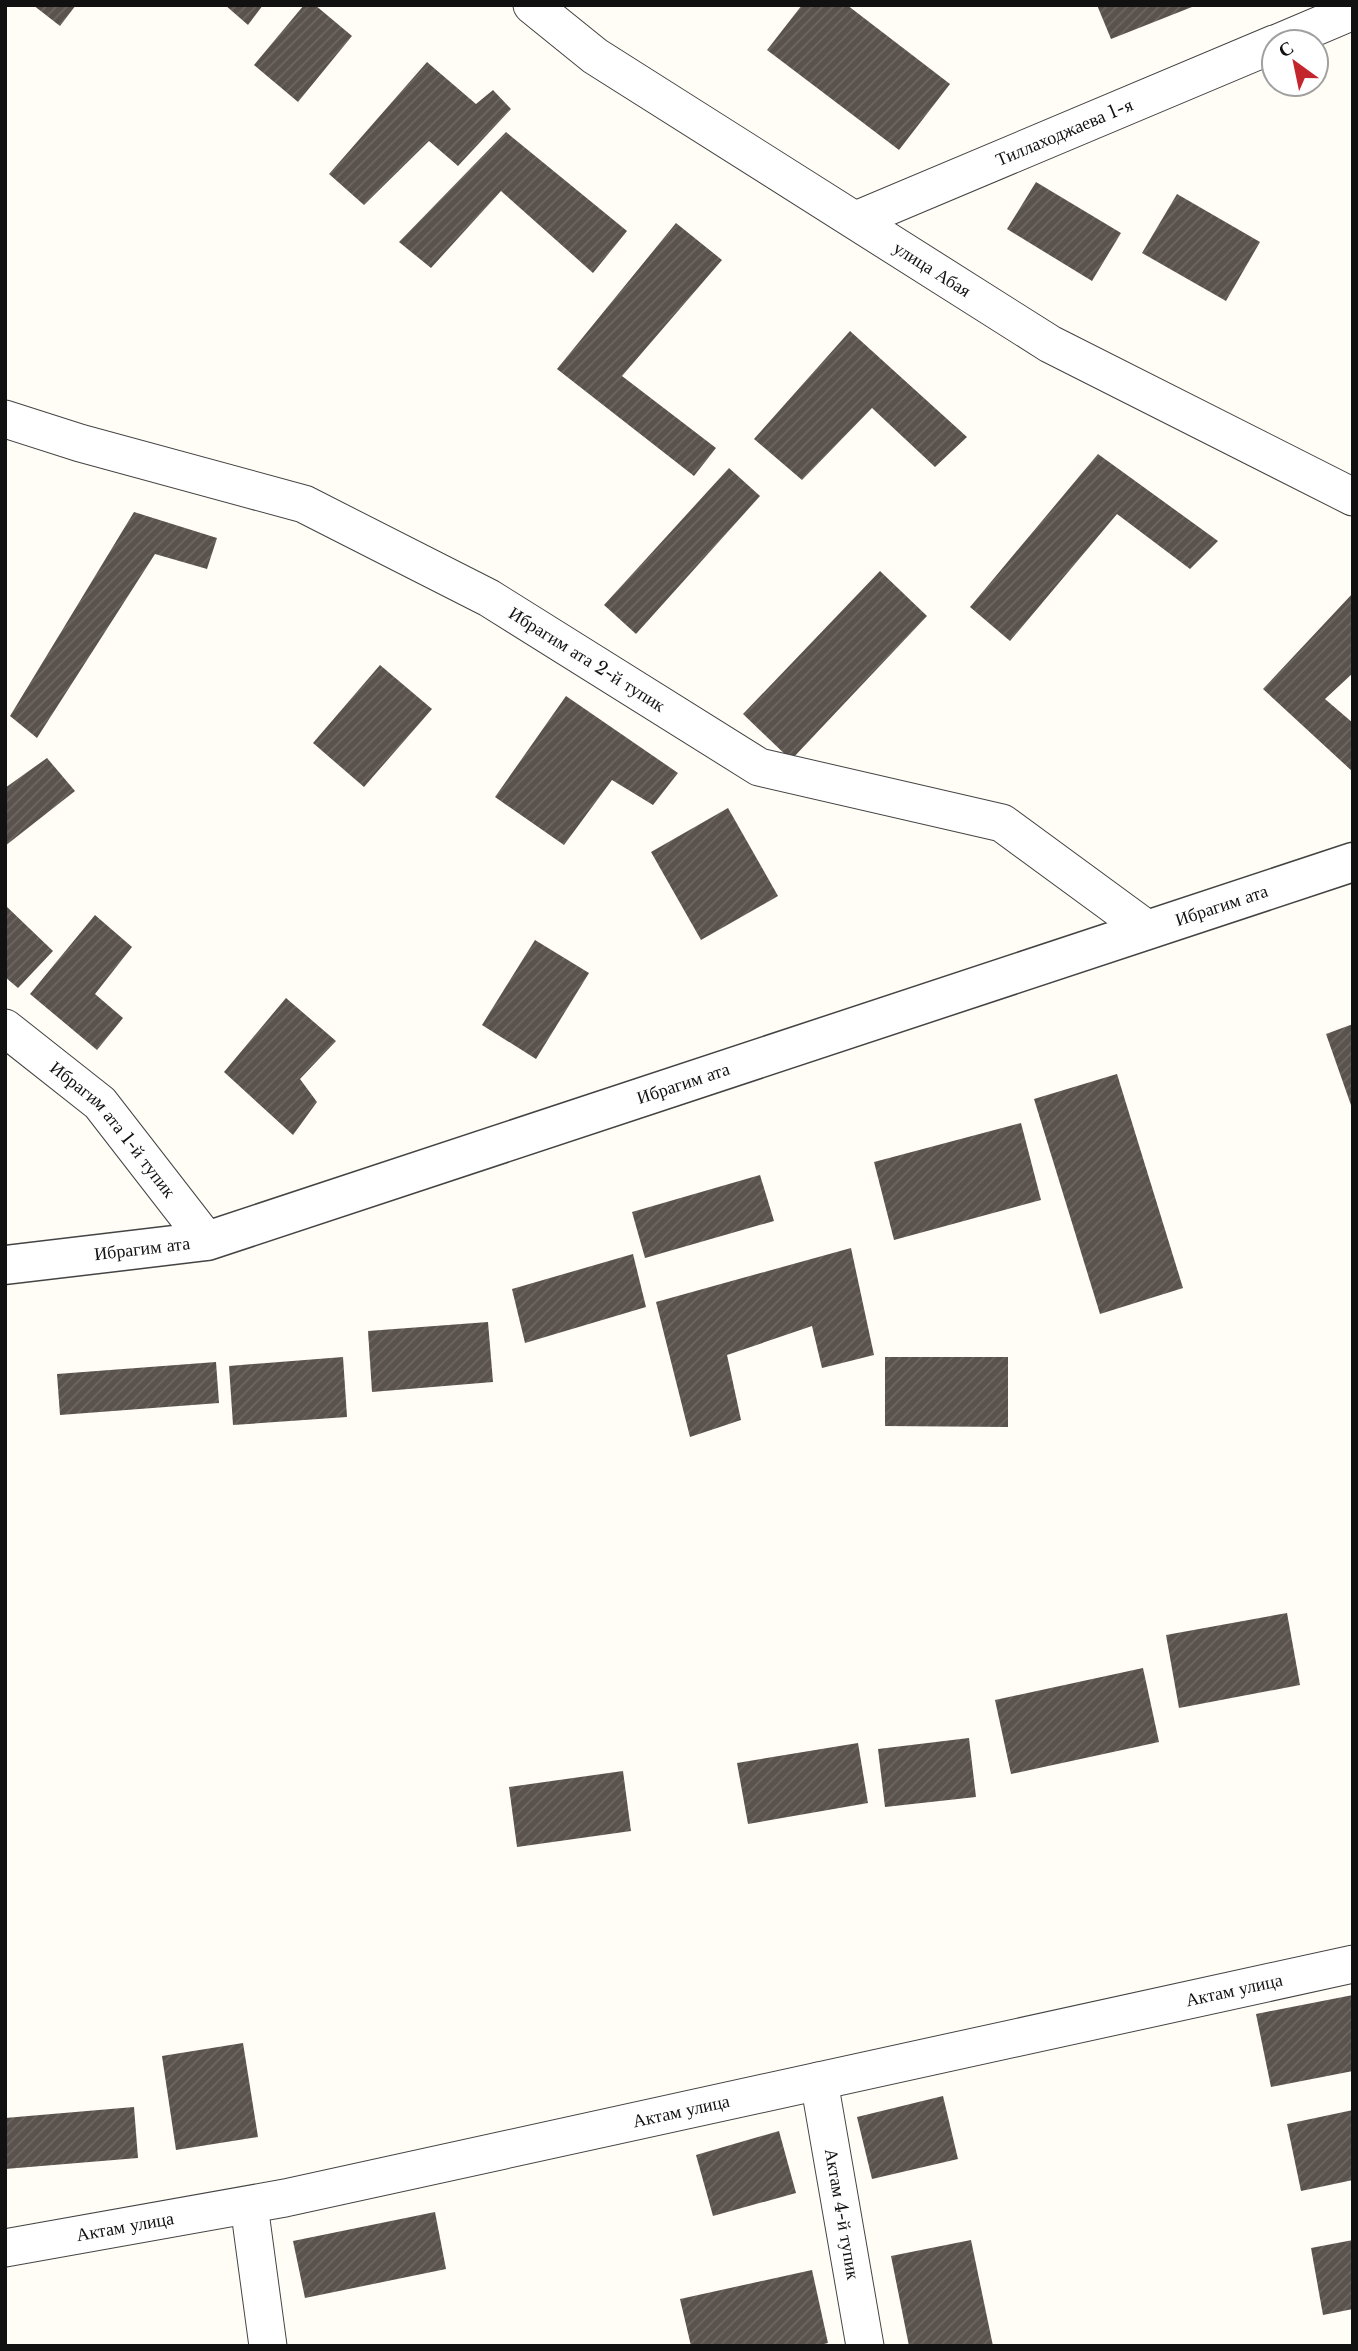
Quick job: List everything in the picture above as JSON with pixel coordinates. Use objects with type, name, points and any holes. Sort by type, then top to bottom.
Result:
[{"type":"street","name":"улица Абая","points":[[532,5],[595,55],[1050,344],[1353,497]]},
{"type":"street","points":[[1313,28],[1353,11]]},
{"type":"street","name":"Тиллаходжаева 1-я","points":[[856,220],[1260,50]]},
{"type":"street","name":"Ибрагим ата 2-й тупик","points":[[5,419],[80,443],[303,504],[488,598],[759,767],[1002,823],[1148,930]]},
{"type":"street","name":"Ибрагим ата","points":[[5,1265],[207,1241],[1353,862]]},
{"type":"street","name":"Ибрагим ата 1-й тупик","points":[[5,1028],[100,1103],[207,1241]]},
{"type":"street","name":"Актам улица","points":[[5,2248],[248,2205],[1353,1964]]},
{"type":"street","name":"Актам 4-й тупик","points":[[819,2081],[865,2346]]},
{"type":"street","points":[[248,2205],[268,2346]]},
{"type":"building","points":[[33,5],[76,5],[60,26]]},
{"type":"building","points":[[225,5],[263,5],[248,25]]},
{"type":"building","points":[[304,5],[315,5],[352,36],[298,102],[254,65]]},
{"type":"building","points":[[802,5],[847,5],[950,84],[899,150],[767,50]]},
{"type":"building","points":[[1097,5],[1197,5],[1111,39]]},
{"type":"building","points":[[427,62],[476,104],[493,90],[511,109],[458,166],[429,141],[364,205],[329,174]]},
{"type":"building","points":[[506,132],[627,231],[593,273],[501,191],[431,268],[399,242]]},
{"type":"building","points":[[1036,182],[1121,233],[1092,281],[1007,229]]},
{"type":"building","points":[[1177,194],[1260,242],[1226,301],[1142,253]]},
{"type":"building","points":[[676,223],[722,260],[622,376],[716,448],[694,476],[557,369]]},
{"type":"building","points":[[850,331],[967,437],[935,467],[872,408],[802,480],[754,439]]},
{"type":"building","points":[[1098,454],[1218,541],[1190,569],[1117,514],[1010,641],[970,607]]},
{"type":"building","points":[[729,468],[760,496],[636,634],[604,605]]},
{"type":"building","points":[[134,512],[217,538],[207,569],[155,554],[37,738],[10,716]]},
{"type":"building","points":[[880,571],[927,616],[791,760],[743,714]]},
{"type":"building","points":[[1353,593],[1353,673],[1325,699],[1353,723],[1353,772],[1263,689]]},
{"type":"building","points":[[380,665],[432,709],[364,787],[313,743]]},
{"type":"building","points":[[566,696],[678,773],[653,805],[612,780],[564,845],[495,797]]},
{"type":"building","points":[[47,758],[75,791],[5,846],[5,788]]},
{"type":"building","points":[[728,808],[778,896],[701,940],[651,852]]},
{"type":"building","points":[[5,905],[53,951],[18,988],[5,977]]},
{"type":"building","points":[[95,915],[132,947],[95,994],[123,1018],[97,1050],[30,994]]},
{"type":"building","points":[[535,940],[589,973],[536,1059],[482,1025]]},
{"type":"building","points":[[286,998],[336,1041],[300,1079],[317,1102],[293,1135],[224,1072]]},
{"type":"building","points":[[1353,1024],[1353,1108],[1352,1108],[1326,1034]]},
{"type":"building","points":[[1117,1074],[1183,1288],[1100,1314],[1034,1099]]},
{"type":"building","points":[[1021,1123],[1041,1200],[894,1240],[874,1162]]},
{"type":"building","points":[[760,1175],[774,1221],[645,1258],[632,1212]]},
{"type":"building","points":[[851,1248],[874,1355],[822,1368],[812,1326],[727,1355],[741,1420],[690,1437],[656,1302]]},
{"type":"building","points":[[633,1254],[646,1307],[525,1343],[512,1289]]},
{"type":"building","points":[[488,1322],[493,1382],[372,1392],[368,1331]]},
{"type":"building","points":[[343,1357],[347,1417],[233,1425],[229,1366]]},
{"type":"building","points":[[885,1357],[1008,1357],[1008,1427],[885,1426]]},
{"type":"building","points":[[216,1362],[219,1403],[60,1415],[57,1374]]},
{"type":"building","points":[[1287,1613],[1300,1685],[1179,1708],[1166,1635]]},
{"type":"building","points":[[1143,1668],[1159,1742],[1011,1774],[995,1700]]},
{"type":"building","points":[[969,1738],[976,1797],[885,1807],[878,1749]]},
{"type":"building","points":[[858,1743],[868,1803],[748,1824],[737,1763]]},
{"type":"building","points":[[623,1771],[631,1831],[517,1847],[509,1787]]},
{"type":"building","points":[[1353,1995],[1353,2071],[1271,2087],[1256,2014]]},
{"type":"building","points":[[243,2043],[258,2137],[176,2150],[162,2056]]},
{"type":"building","points":[[943,2096],[958,2159],[872,2179],[857,2117]]},
{"type":"building","points":[[134,2107],[138,2158],[5,2169],[5,2118]]},
{"type":"building","points":[[1353,2110],[1353,2180],[1301,2191],[1287,2124]]},
{"type":"building","points":[[779,2131],[796,2193],[713,2216],[696,2155]]},
{"type":"building","points":[[435,2212],[446,2269],[305,2298],[293,2241]]},
{"type":"building","points":[[971,2240],[993,2346],[909,2346],[891,2256]]},
{"type":"building","points":[[1353,2240],[1353,2309],[1323,2315],[1311,2248]]},
{"type":"building","points":[[812,2270],[828,2343],[816,2346],[691,2346],[680,2299]]}]
